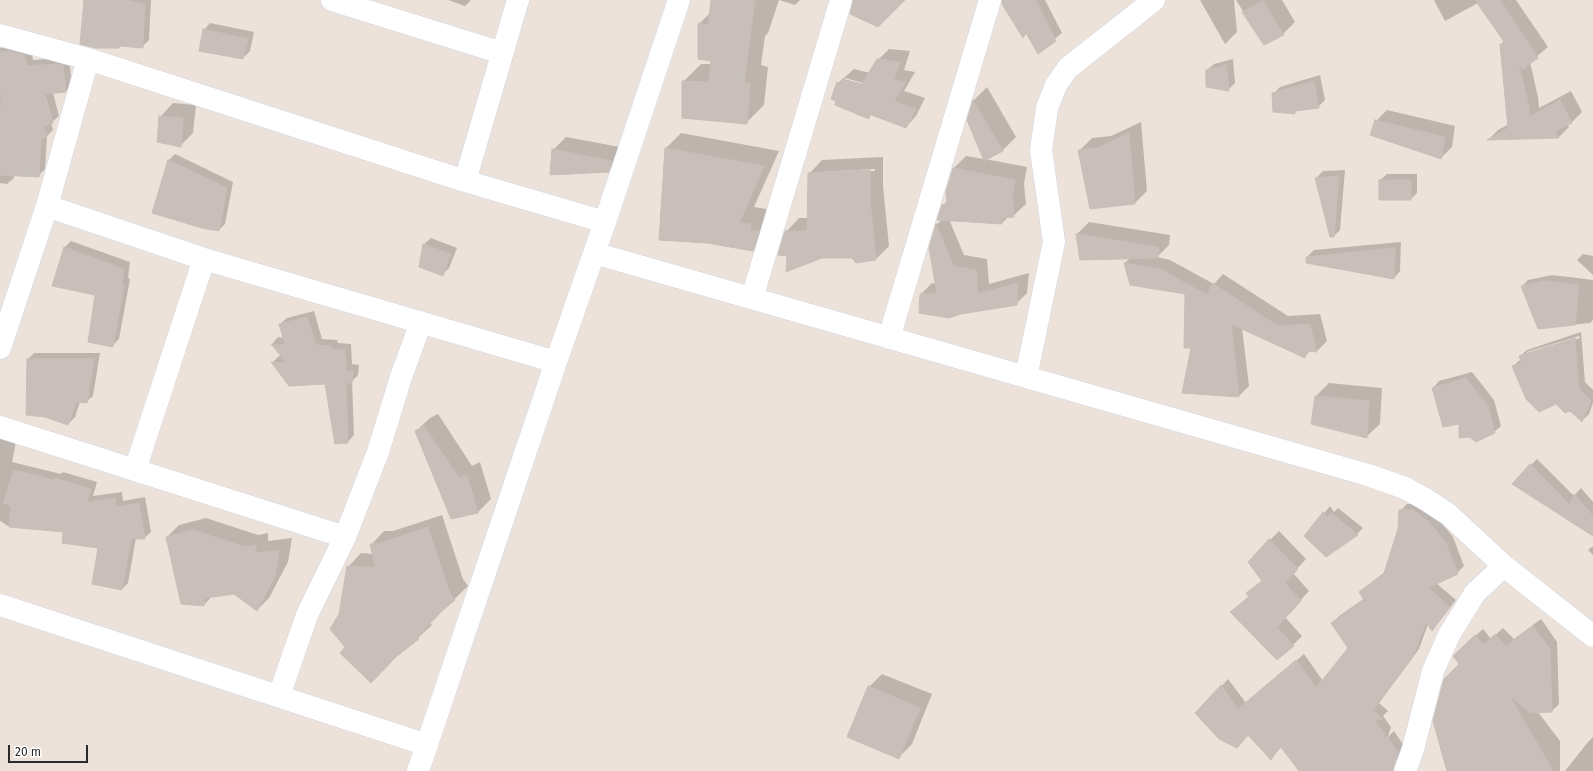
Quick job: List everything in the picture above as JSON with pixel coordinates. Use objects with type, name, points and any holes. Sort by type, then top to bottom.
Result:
[{"type":"street","points":[[332,0],[502,53]]},
{"type":"street","points":[[465,181],[518,0]]},
{"type":"street","points":[[418,771],[679,0]]},
{"type":"street","points":[[752,298],[841,0]]},
{"type":"street","points":[[889,338],[990,0]]},
{"type":"street","points":[[1026,377],[1054,242],[1041,150],[1047,108],[1056,85],[1068,68],[1145,2]]},
{"type":"street","points":[[0,35],[88,59],[465,181],[605,222]]},
{"type":"street","points":[[0,348],[47,206],[88,59]]},
{"type":"street","points":[[47,206],[204,259],[556,362]]},
{"type":"street","points":[[594,253],[1368,475],[1405,488],[1448,514],[1504,566],[1593,636]]},
{"type":"street","points":[[135,470],[204,259]]},
{"type":"street","points":[[279,696],[307,615],[345,537],[378,452],[420,322]]},
{"type":"street","points":[[0,427],[345,537]]},
{"type":"street","points":[[1405,771],[1413,749],[1433,671],[1449,635],[1475,593],[1504,566]]},
{"type":"street","points":[[0,605],[427,745]]},
{"type":"building","points":[[84,0],[126,0],[145,4],[143,48],[119,46],[119,48],[95,48],[80,44]]},
{"type":"building","points":[[711,0],[755,0],[744,83],[750,84],[747,124],[682,118],[682,81],[709,82],[711,61],[698,59],[698,23],[708,25]]},
{"type":"building","points":[[853,0],[905,0],[878,27],[850,14]]},
{"type":"building","points":[[1002,0],[1036,0],[1056,41],[1038,54],[1026,33],[1023,38],[1002,4]]},
{"type":"building","points":[[1475,0],[1500,0],[1538,58],[1523,69],[1518,62],[1529,107],[1529,117],[1560,100],[1572,123],[1555,131],[1559,138],[1487,140],[1508,128],[1500,44],[1505,43]]},
{"type":"building","points":[[1263,1],[1284,35],[1264,45],[1242,12]]},
{"type":"building","points":[[203,29],[248,39],[243,59],[199,51]]},
{"type":"building","points":[[10,51],[24,55],[27,66],[63,65],[66,92],[45,94],[53,123],[44,126],[47,137],[41,139],[39,177],[0,175],[0,52]]},
{"type":"building","points":[[877,59],[900,62],[894,80],[906,82],[894,101],[916,109],[906,128],[869,114],[869,119],[835,105],[836,101],[831,99],[837,82],[841,84],[842,79],[862,84]]},
{"type":"building","points":[[1226,65],[1229,91],[1206,87],[1206,70]]},
{"type":"building","points":[[1314,81],[1319,108],[1295,111],[1295,114],[1273,112],[1272,93]]},
{"type":"building","points":[[973,100],[1003,151],[984,161],[967,120]]},
{"type":"building","points":[[159,116],[183,118],[181,147],[157,142]]},
{"type":"building","points":[[1375,120],[1445,137],[1441,159],[1370,135]]},
{"type":"building","points":[[1129,133],[1135,204],[1090,209],[1078,150],[1098,148]]},
{"type":"building","points":[[665,148],[764,166],[739,223],[751,224],[750,231],[759,231],[753,251],[707,243],[659,240]]},
{"type":"building","points":[[552,149],[612,161],[609,172],[550,175]]},
{"type":"building","points":[[168,160],[227,188],[219,231],[202,228],[152,213]]},
{"type":"building","points":[[953,168],[1015,180],[1012,197],[1014,217],[1002,218],[1002,224],[937,220],[942,205],[947,204],[946,192]]},
{"type":"building","points":[[870,170],[870,200],[876,260],[856,263],[852,258],[822,258],[786,272],[787,256],[778,255],[785,231],[807,231],[808,173]]},
{"type":"building","points":[[1339,176],[1334,237],[1330,237],[1315,178]]},
{"type":"building","points":[[1379,180],[1411,180],[1411,200],[1379,200]]},
{"type":"building","points":[[936,224],[953,266],[976,270],[978,294],[1018,283],[1017,305],[961,314],[949,318],[919,313],[920,294],[937,294],[929,248]]},
{"type":"building","points":[[1076,234],[1159,247],[1158,258],[1080,260]]},
{"type":"building","points":[[423,244],[451,254],[443,276],[419,267]]},
{"type":"building","points":[[64,247],[124,269],[122,284],[124,285],[113,347],[88,342],[95,295],[52,286]]},
{"type":"building","points":[[1395,248],[1394,279],[1306,263],[1306,257]]},
{"type":"building","points":[[1124,263],[1160,269],[1207,295],[1212,283],[1278,326],[1310,324],[1317,352],[1308,351],[1305,358],[1231,324],[1239,397],[1182,393],[1191,348],[1184,348],[1185,294],[1130,285]]},
{"type":"building","points":[[1545,281],[1579,285],[1575,325],[1538,329],[1521,286]]},
{"type":"building","points":[[307,317],[316,345],[331,346],[332,349],[345,350],[346,371],[353,371],[352,383],[346,383],[348,443],[335,444],[325,384],[289,386],[271,362],[287,363],[271,344],[285,345],[279,324]]},
{"type":"building","points":[[1575,338],[1579,389],[1591,401],[1582,422],[1570,411],[1565,413],[1556,404],[1539,412],[1526,399],[1512,366],[1522,363],[1519,356]]},
{"type":"building","points":[[27,359],[94,359],[87,403],[76,402],[68,425],[45,417],[26,415]]},
{"type":"building","points":[[1466,378],[1488,406],[1495,433],[1476,442],[1469,437],[1459,438],[1459,424],[1443,427],[1432,388]]},
{"type":"building","points":[[1315,396],[1369,401],[1367,438],[1311,424]]},
{"type":"building","points":[[424,426],[459,478],[467,475],[478,513],[451,519],[415,431]]},
{"type":"building","points":[[1530,464],[1570,505],[1574,494],[1593,516],[1593,536],[1512,484]]},
{"type":"building","points":[[14,470],[55,480],[55,478],[91,489],[87,502],[115,498],[117,507],[139,503],[145,539],[131,539],[122,590],[92,584],[98,548],[62,543],[63,532],[9,527],[11,506],[3,503]]},
{"type":"building","points":[[1412,509],[1429,522],[1446,543],[1458,574],[1428,588],[1450,607],[1432,631],[1426,622],[1413,657],[1373,710],[1382,718],[1375,721],[1385,734],[1383,740],[1387,736],[1398,753],[1393,771],[1299,771],[1280,746],[1271,760],[1248,735],[1237,748],[1219,739],[1195,713],[1221,685],[1238,709],[1296,660],[1316,688],[1348,648],[1331,623],[1364,600],[1359,592],[1384,573],[1398,529],[1399,510]]},
{"type":"building","points":[[1323,512],[1327,517],[1331,513],[1358,535],[1326,557],[1304,536]]},
{"type":"building","points":[[428,527],[450,593],[455,600],[443,610],[417,637],[419,639],[397,656],[371,683],[340,653],[345,647],[330,629],[339,614],[347,566],[375,567],[370,544],[378,544]]},
{"type":"building","points":[[193,530],[245,547],[256,545],[256,553],[279,550],[275,576],[257,611],[234,594],[205,598],[204,606],[181,604],[166,537]]},
{"type":"building","points":[[1269,539],[1298,569],[1285,583],[1301,601],[1277,627],[1294,646],[1277,660],[1230,612],[1249,597],[1246,593],[1262,581],[1248,562]]},
{"type":"building","points":[[1533,626],[1550,649],[1552,712],[1531,713],[1510,696],[1553,771],[1447,771],[1433,721],[1444,679],[1459,664],[1453,656],[1475,635],[1484,645],[1495,634],[1506,646]]},
{"type":"building","points":[[868,686],[920,708],[899,759],[847,737]]}]
